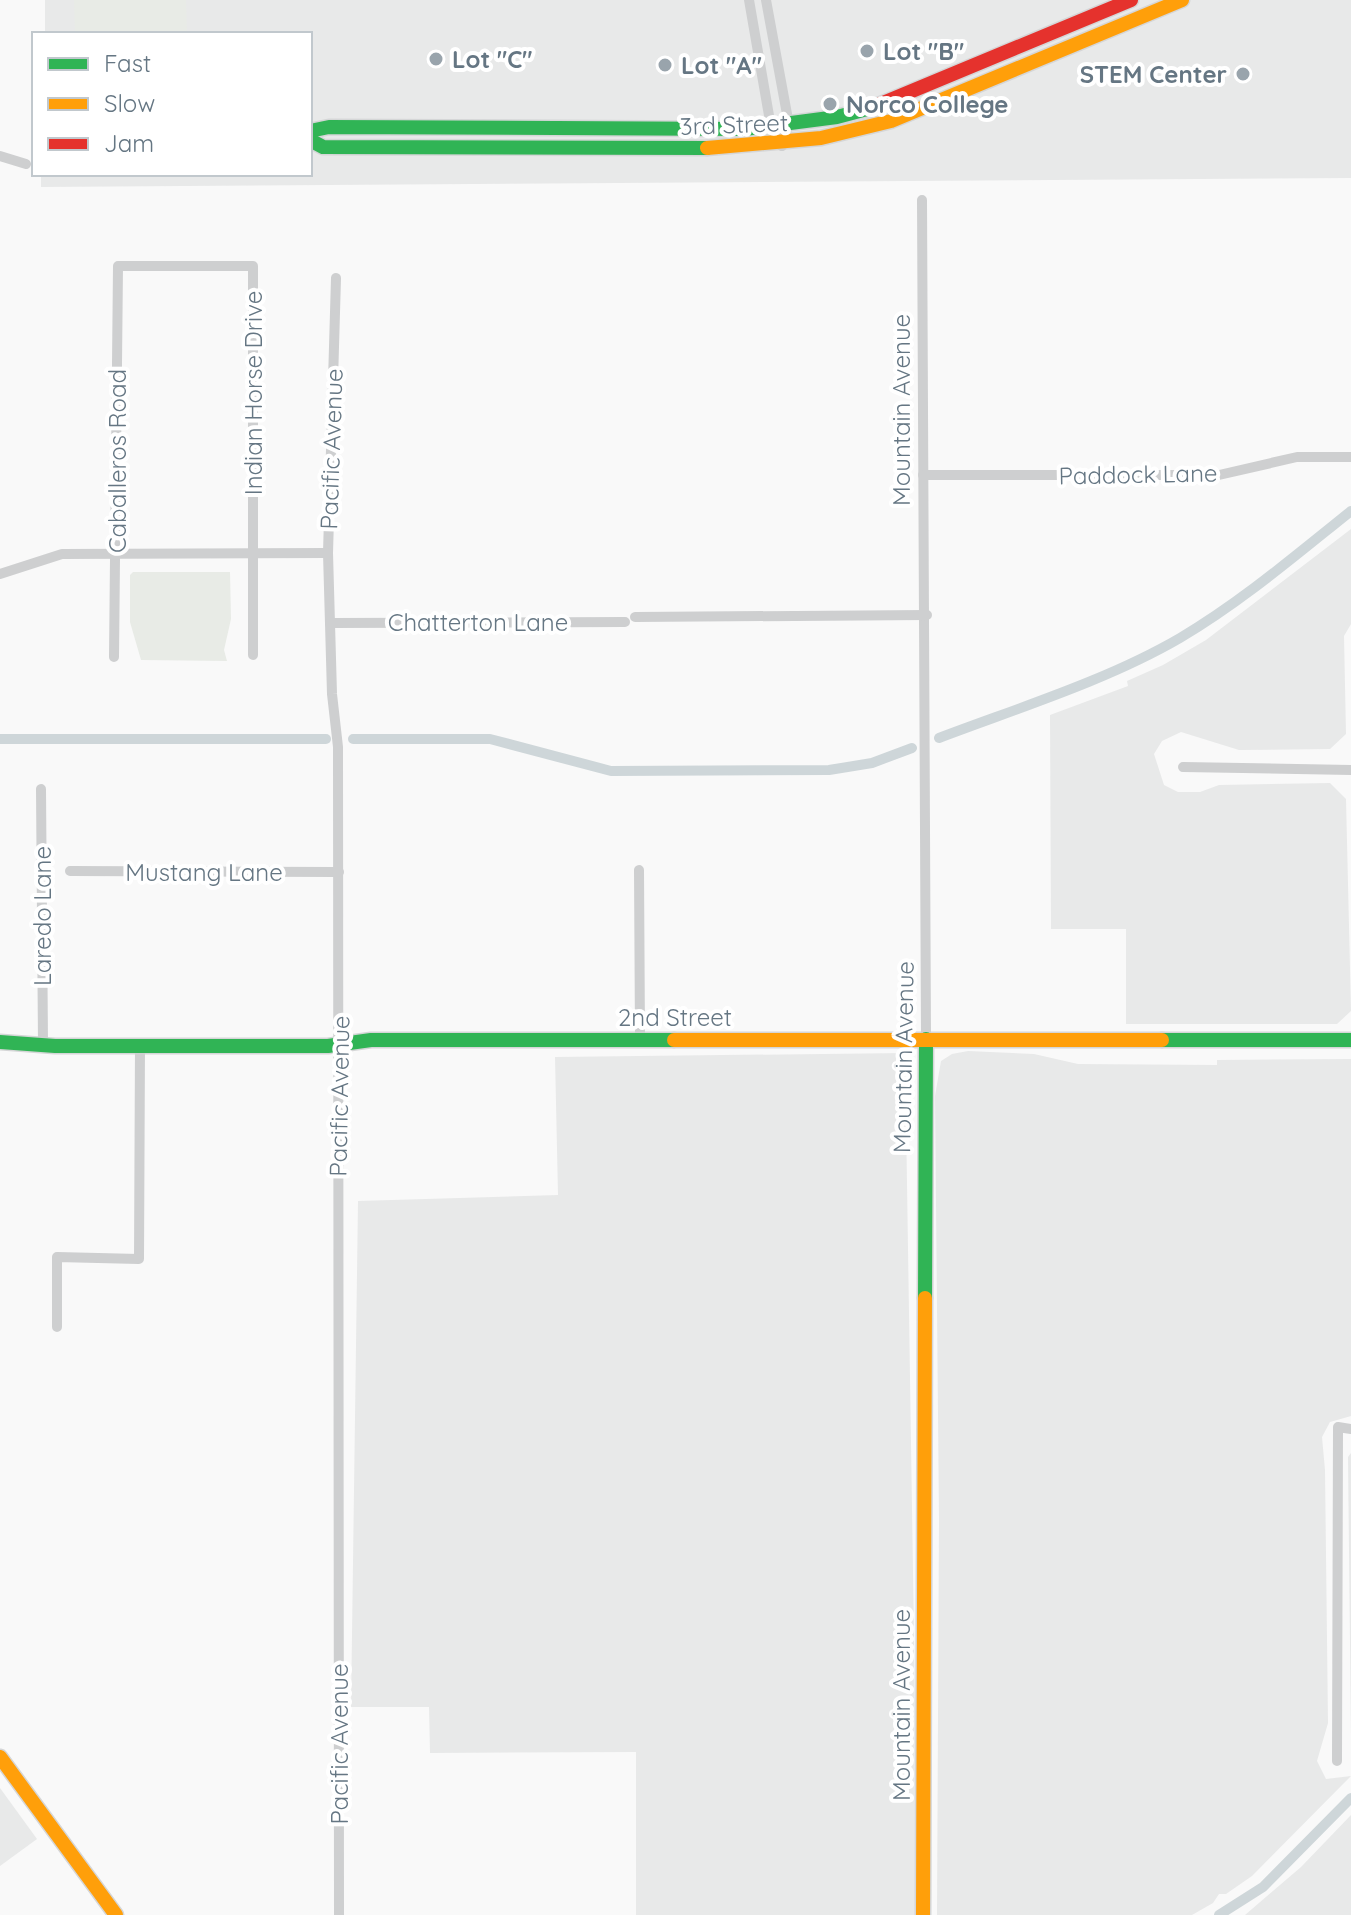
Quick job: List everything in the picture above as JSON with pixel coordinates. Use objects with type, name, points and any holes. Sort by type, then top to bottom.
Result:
[{"type":"street","points":[[749,0],[771,127],[782,146]]},
{"type":"street","points":[[766,0],[788,125],[782,146]]},
{"type":"street","name":"3rd Street","points":[[312,131],[329,127],[788,125],[870,108],[1131,0]]},
{"type":"street","name":"3rd Street","points":[[312,141],[323,147],[782,146],[846,136],[891,121],[1182,0]]},
{"type":"street","points":[[1027,43],[1033,62]]},
{"type":"street","points":[[0,156],[26,164]]},
{"type":"street","name":"Mountain Avenue","points":[[922,200],[927,615],[923,1915]]},
{"type":"street","name":"Indian Horse Drive","points":[[118,266],[253,266],[253,655]]},
{"type":"street","name":"Caballeros Road","points":[[114,657],[118,266]]},
{"type":"street","name":"Pacific Avenue","points":[[336,278],[328,553],[338,747],[339,1915]]},
{"type":"street","name":"Paddock Lane","points":[[923,475],[1219,475],[1297,457],[1351,457]]},
{"type":"street","points":[[0,574],[62,554],[328,553]]},
{"type":"street","name":"Chatterton Lane","points":[[330,623],[927,615]]},
{"type":"street","points":[[1183,767],[1351,770]]},
{"type":"street","name":"Laredo Lane","points":[[41,789],[43,1043]]},
{"type":"street","points":[[639,870],[640,1039]]},
{"type":"street","name":"Mustang Lane","points":[[70,871],[339,872]]},
{"type":"street","name":"2nd Street","points":[[0,1042],[338,1045],[371,1040],[1351,1040]]},
{"type":"street","points":[[57,1327],[57,1257],[139,1259],[140,1045]]},
{"type":"street","points":[[1337,1761],[1338,1427],[1351,1429]]},
{"type":"street","points":[[0,1757],[116,1915]]},
{"type":"shaded area","name":"Norco College","points":[[45,0],[1351,0],[1351,178],[41,187],[41,176],[312,176],[312,32],[45,32]]},
{"type":"shaded area","points":[[74,0],[186,0],[187,32],[75,32]]},
{"type":"shaded area","points":[[1351,529],[1351,624],[1344,636],[1346,734],[1330,749],[1239,750],[1181,732],[1162,741],[1154,754],[1164,785],[1178,792],[1200,792],[1219,785],[1330,783],[1346,799],[1351,1011],[1337,1024],[1126,1024],[1126,929],[1051,929],[1050,715],[1128,686],[1127,681],[1206,640]]},
{"type":"shaded area","points":[[133,572],[230,572],[231,619],[224,650],[227,661],[141,660],[130,622],[130,575]]},
{"type":"shaded area","points":[[968,1051],[1034,1054],[1078,1064],[1217,1065],[1217,1060],[1351,1059],[1351,1416],[1330,1422],[1322,1437],[1328,1723],[1317,1761],[1326,1779],[1351,1776],[1252,1876],[1226,1894],[1219,1894],[1213,1903],[1192,1915],[937,1915],[939,1520],[935,1096],[941,1061],[952,1054]]},
{"type":"shaded area","points":[[905,1053],[915,1702],[915,1915],[636,1915],[636,1752],[430,1753],[429,1707],[351,1707],[358,1201],[558,1195],[555,1057]]},
{"type":"shaded area","points":[[1351,1453],[1351,1736],[1348,1457]]},
{"type":"shaded area","points":[[0,1788],[37,1839],[0,1866]]},
{"type":"shaded area","points":[[1351,1815],[1351,1915],[1245,1915],[1301,1867]]},
{"type":"waterway","points":[[939,738],[1093,680],[1180,638],[1246,594],[1351,511]]},
{"type":"waterway","points":[[0,739],[326,739]]},
{"type":"waterway","points":[[353,739],[490,739],[611,771],[829,770],[872,763],[912,748]]},
{"type":"waterway","points":[[1219,1915],[1263,1887],[1351,1798]]},
{"type":"traffic: fast","points":[[312,131],[329,127],[745,129],[837,117],[871,108]]},
{"type":"traffic: fast","points":[[312,141],[323,147],[707,148]]},
{"type":"traffic: fast","points":[[925,1298],[926,1039]]},
{"type":"traffic: fast","points":[[0,1042],[55,1046],[328,1046],[371,1040],[674,1040]]},
{"type":"traffic: fast","points":[[1162,1040],[1351,1040]]},
{"type":"traffic: slow","points":[[707,148],[821,138],[891,121],[1182,0]]},
{"type":"traffic: slow","points":[[674,1040],[1162,1040]]},
{"type":"traffic: slow","points":[[923,1915],[925,1298]]},
{"type":"traffic: slow","points":[[0,1757],[116,1915]]},
{"type":"traffic: jam","points":[[871,108],[1131,0]]},
{"type":"place","name":"Lot \"B\"","points":[[867,51]]},
{"type":"place","name":"Lot \"C\"","points":[[436,59]]},
{"type":"place","name":"Lot \"A\"","points":[[665,65]]},
{"type":"place","name":"STEM Center","points":[[1243,74]]},
{"type":"place","name":"Norco College","points":[[830,104]]}]
